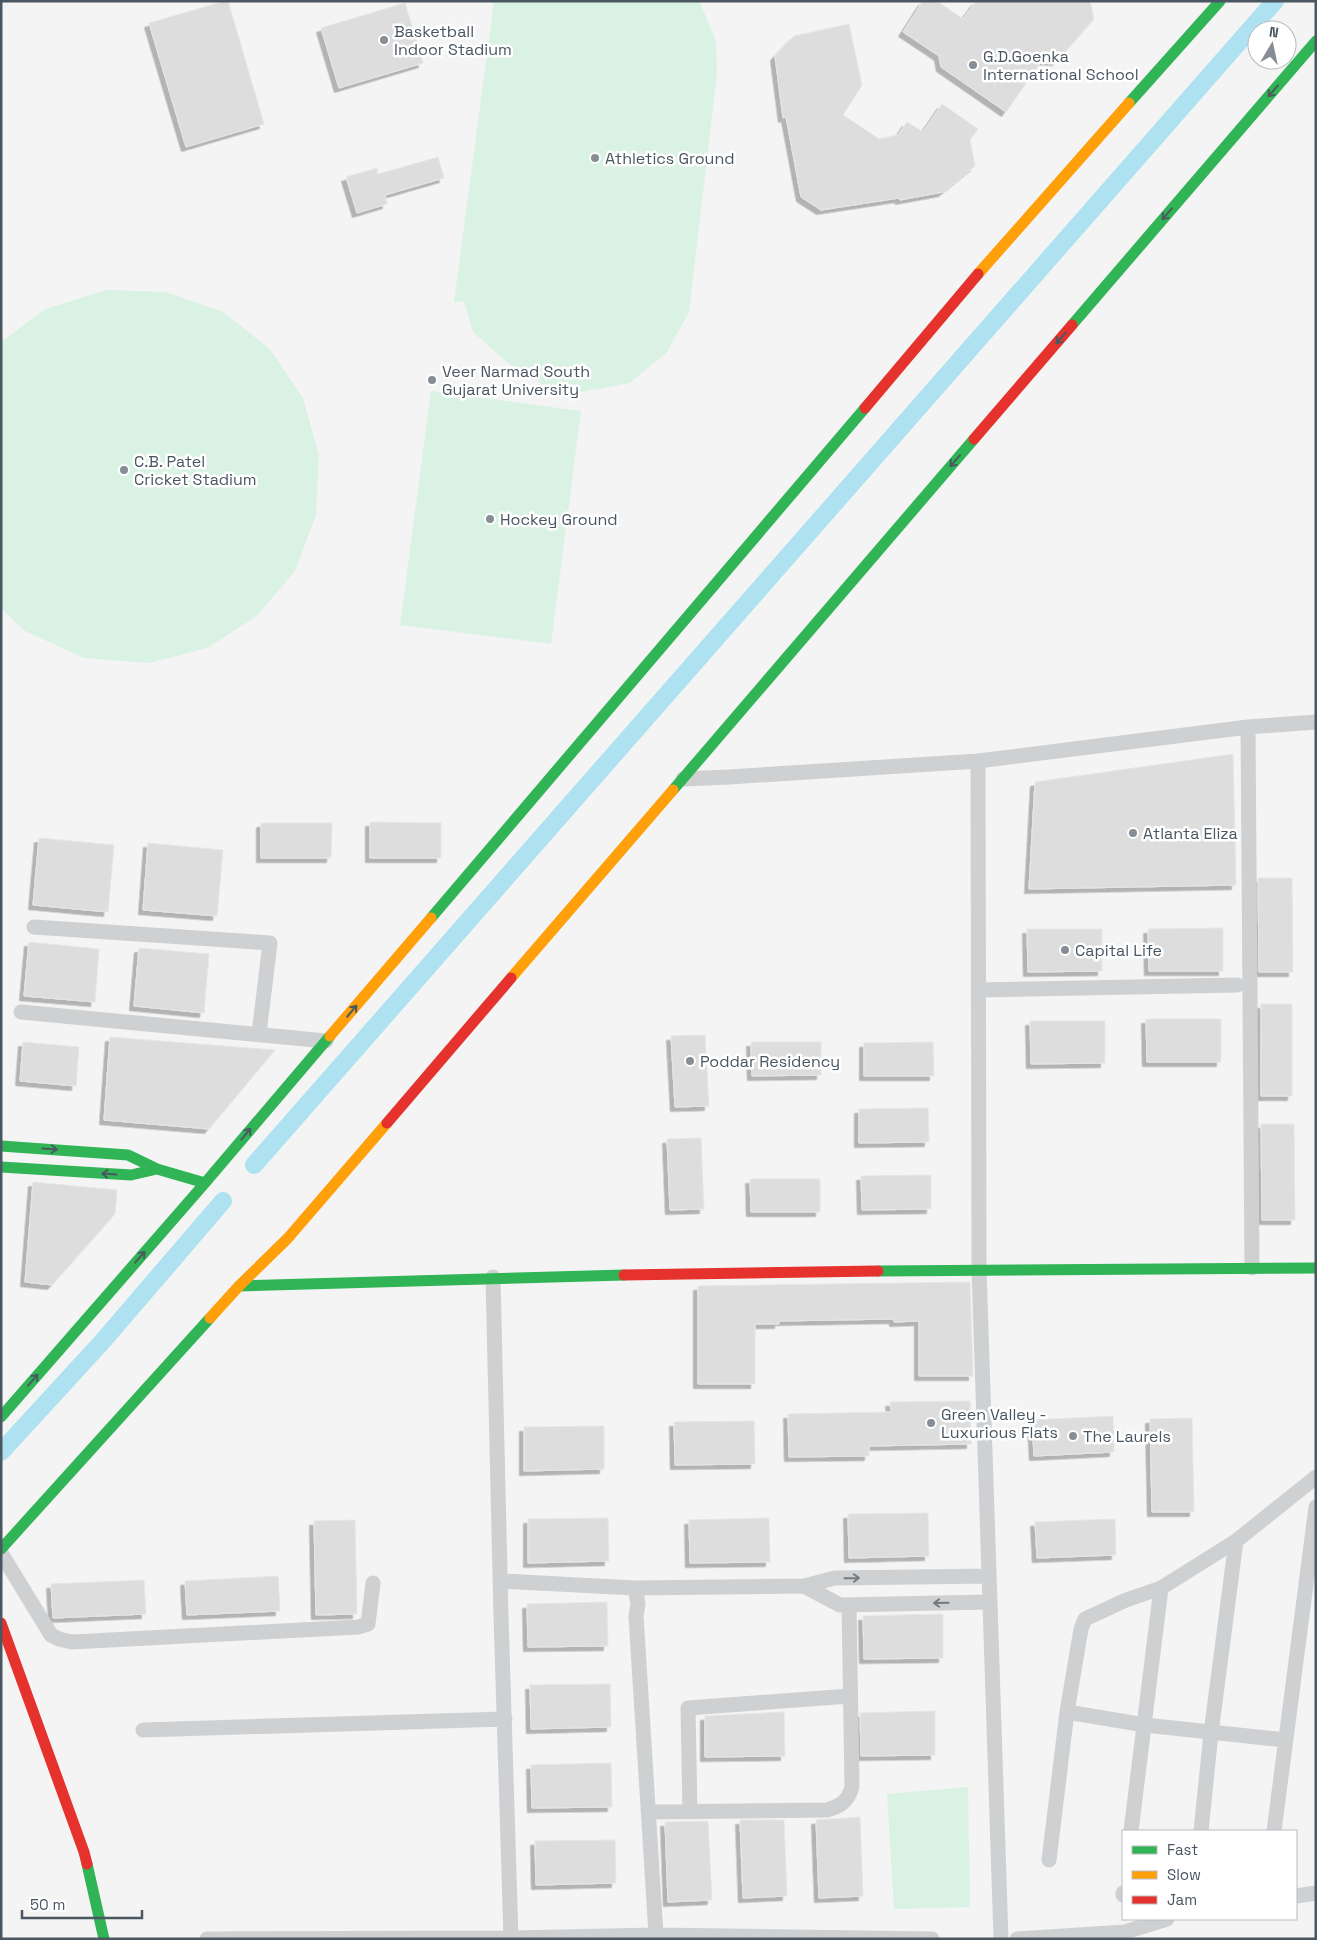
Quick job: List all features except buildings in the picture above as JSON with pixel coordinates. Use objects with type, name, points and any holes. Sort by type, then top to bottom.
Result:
[{"type":"street","points":[[1,1416],[205,1183],[1013,233],[1220,1]]},
{"type":"street","points":[[4,1539],[239,1286],[288,1238],[1316,41]]},
{"type":"street","points":[[683,778],[729,777],[978,761],[1248,727],[1316,722]]},
{"type":"street","points":[[1248,727],[1252,1268]]},
{"type":"street","points":[[978,761],[979,1269],[1002,1939]]},
{"type":"street","points":[[34,927],[270,943],[259,1034]]},
{"type":"street","points":[[979,990],[1237,985]]},
{"type":"street","points":[[22,1012],[326,1041]]},
{"type":"street","points":[[1,1146],[128,1155],[157,1169],[205,1183]]},
{"type":"street","points":[[1,1167],[131,1175],[157,1169]]},
{"type":"street","points":[[239,1286],[493,1277],[979,1269],[1316,1268]]},
{"type":"street","points":[[493,1277],[511,1938]]},
{"type":"street","points":[[1049,1860],[1067,1712],[1081,1629],[1086,1619],[1126,1600],[1161,1588],[1236,1541],[1316,1477]]},
{"type":"street","points":[[1274,1830],[1316,1507]]},
{"type":"street","points":[[1201,1830],[1211,1733],[1236,1541]]},
{"type":"street","points":[[1,1553],[52,1635],[72,1642],[358,1628],[368,1624],[372,1583]]},
{"type":"street","points":[[501,1582],[635,1588],[804,1586],[835,1578],[990,1576]]},
{"type":"street","points":[[804,1586],[840,1605],[990,1602]]},
{"type":"street","points":[[635,1588],[638,1604],[636,1616],[656,1935]]},
{"type":"street","points":[[1131,1830],[1146,1725],[1161,1588]]},
{"type":"street","points":[[649,1812],[827,1810],[840,1806],[849,1797],[852,1787],[849,1605]]},
{"type":"street","points":[[1,1623],[84,1852],[104,1939]]},
{"type":"street","points":[[690,1812],[688,1708],[850,1696]]},
{"type":"street","points":[[1067,1712],[1146,1725],[1285,1740]]},
{"type":"street","points":[[143,1730],[506,1719]]},
{"type":"street","points":[[1297,1896],[1316,1893]]},
{"type":"street","points":[[1017,1939],[1125,1932],[1164,1920]]},
{"type":"street","points":[[207,1939],[511,1938],[656,1935],[932,1939]]},
{"type":"green space","points":[[494,1],[698,1],[716,41],[717,74],[689,312],[667,352],[630,383],[576,393],[542,384],[507,362],[473,332],[464,301],[454,302]]},
{"type":"green space","points":[[107,290],[166,292],[223,312],[270,349],[303,398],[319,456],[316,515],[295,571],[257,616],[207,648],[149,663],[84,658],[25,631],[1,608],[1,342],[45,309]]},
{"type":"green space","points":[[431,391],[581,411],[551,644],[400,625]]},
{"type":"green space","points":[[968,1787],[970,1907],[894,1909],[887,1794]]},
{"type":"waterway","points":[[254,1165],[1275,1]]},
{"type":"waterway","points":[[1,1452],[102,1342],[223,1201]]},
{"type":"traffic: fast","points":[[1129,103],[1220,1]]},
{"type":"traffic: fast","points":[[1072,325],[1316,41]]},
{"type":"traffic: fast","points":[[431,918],[865,408]]},
{"type":"traffic: fast","points":[[673,790],[974,439]]},
{"type":"traffic: fast","points":[[1,1417],[330,1036]]},
{"type":"traffic: fast","points":[[1,1146],[128,1155],[157,1169],[205,1183]]},
{"type":"traffic: fast","points":[[1,1167],[131,1175],[157,1169]]},
{"type":"traffic: fast","points":[[878,1271],[1316,1268]]},
{"type":"traffic: fast","points":[[239,1286],[624,1275]]},
{"type":"traffic: fast","points":[[1,1549],[210,1318]]},
{"type":"traffic: fast","points":[[87,1864],[104,1939]]},
{"type":"traffic: slow","points":[[978,274],[1129,103]]},
{"type":"traffic: slow","points":[[511,978],[673,790]]},
{"type":"traffic: slow","points":[[330,1036],[431,918]]},
{"type":"traffic: slow","points":[[210,1318],[239,1286],[288,1238],[387,1123]]},
{"type":"traffic: jam","points":[[865,408],[978,274]]},
{"type":"traffic: jam","points":[[974,439],[1072,325]]},
{"type":"traffic: jam","points":[[387,1123],[511,978]]},
{"type":"traffic: jam","points":[[624,1275],[878,1271]]},
{"type":"traffic: jam","points":[[1,1623],[87,1864]]},
{"type":"place","name":"Basketball Indoor Stadium","points":[[384,40]]},
{"type":"place","name":"G.D.Goenka International School","points":[[973,65]]},
{"type":"place","name":"Athletics Ground","points":[[595,158]]},
{"type":"place","name":"Veer Narmad South Gujarat University","points":[[432,380]]},
{"type":"place","name":"C.B. Patel Cricket Stadium","points":[[124,470]]},
{"type":"place","name":"Hockey Ground","points":[[490,519]]},
{"type":"place","name":"Atlanta Eliza","points":[[1133,833]]},
{"type":"place","name":"Capital Life","points":[[1065,950]]},
{"type":"place","name":"Poddar Residency","points":[[690,1061]]},
{"type":"place","name":"Green Valley - Luxurious Flats","points":[[931,1423]]},
{"type":"place","name":"The Laurels","points":[[1073,1436]]}]
